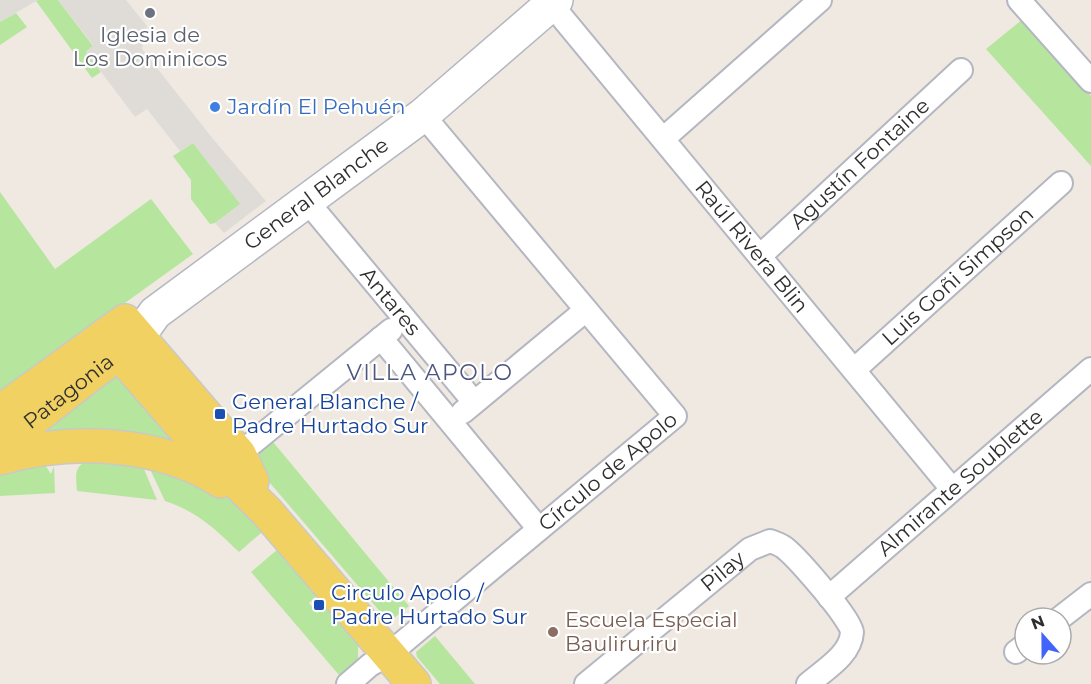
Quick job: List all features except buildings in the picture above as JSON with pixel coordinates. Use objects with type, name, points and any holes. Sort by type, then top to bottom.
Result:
[{"type":"main road","name":"General Blanche","points":[[128,332],[423,115],[553,2]]},
{"type":"main road","name":"Patagonia","points":[[0,412],[128,332]]},
{"type":"main road","name":"Patagonia","points":[[0,445],[128,332]]},
{"type":"main road","points":[[128,332],[239,454],[267,512]]},
{"type":"main road","points":[[128,332],[195,441],[267,512],[414,684]]},
{"type":"main road","points":[[0,458],[27,451],[61,447],[105,447],[150,452],[178,459],[205,471],[267,512]]},
{"type":"street","points":[[663,139],[820,0]]},
{"type":"street","name":"Raúl Rivera Blin","points":[[553,2],[952,489]]},
{"type":"street","points":[[1032,4],[1091,81]]},
{"type":"street","name":"Agustín Fontaine","points":[[760,256],[961,70]]},
{"type":"street","name":"Círculo de Apolo","points":[[348,684],[370,665],[389,654],[675,416],[423,115]]},
{"type":"street","name":"Luis Goñi Simpson","points":[[854,370],[1061,183]]},
{"type":"street","name":"Antares","points":[[306,200],[474,402]]},
{"type":"street","points":[[450,422],[586,310]]},
{"type":"street","points":[[239,454],[405,319]]},
{"type":"street","name":"Antares","points":[[381,338],[538,529]]},
{"type":"street","name":"Almirante Soublette","points":[[829,597],[952,489],[1088,378]]},
{"type":"street","name":"Pilay","points":[[586,684],[750,549],[770,541],[785,548],[829,597],[849,623],[852,632],[846,651],[808,684]]},
{"type":"street","points":[[1073,608],[1091,594]]},
{"type":"green space","points":[[58,0],[93,46],[86,52],[101,72],[92,78],[36,1]]},
{"type":"green space","points":[[16,13],[27,27],[0,45],[0,22]]},
{"type":"green space","points":[[1023,19],[1091,96],[1091,166],[986,49]]},
{"type":"green space","points":[[193,143],[241,204],[215,223],[210,224],[191,199],[191,180],[173,156]]},
{"type":"green space","points":[[0,192],[55,269],[151,199],[193,254],[0,393]]},
{"type":"green space","points":[[117,370],[176,442],[36,435]]},
{"type":"green space","points":[[269,437],[409,606],[389,622],[246,455]]},
{"type":"green space","points":[[41,459],[51,474],[54,466],[55,493],[0,496],[0,472]]},
{"type":"green space","points":[[90,459],[141,462],[157,500],[77,491],[78,468]]},
{"type":"green space","points":[[149,467],[227,494],[262,529],[261,533],[239,552],[197,516],[165,501]]},
{"type":"green space","points":[[278,549],[317,596],[309,603],[317,613],[326,607],[358,644],[358,659],[339,675],[251,572]]},
{"type":"green space","points":[[435,636],[475,684],[440,684],[417,657],[416,652]]},
{"type":"shaded area","points":[[0,0],[38,0],[0,22]]},
{"type":"shaded area","points":[[58,0],[126,0],[147,26],[142,49],[213,139],[266,201],[224,233],[215,223],[240,204],[193,143],[180,151],[147,109],[135,117],[86,52],[93,45]]},
{"type":"place","name":"Iglesia de Los Dominicos","points":[[150,13]]},
{"type":"place","name":"Jardín El Pehuén","points":[[215,107]]},
{"type":"place","name":"General Blanche / Padre Hurtado Sur","points":[[220,414]]},
{"type":"place","name":"Circulo Apolo / Padre Hurtado Sur","points":[[319,605]]},
{"type":"place","name":"Escuela Especial Bauliruriru","points":[[553,632]]},
{"type":"district","name":"VILLA APOLO","points":[[430,372]]}]
